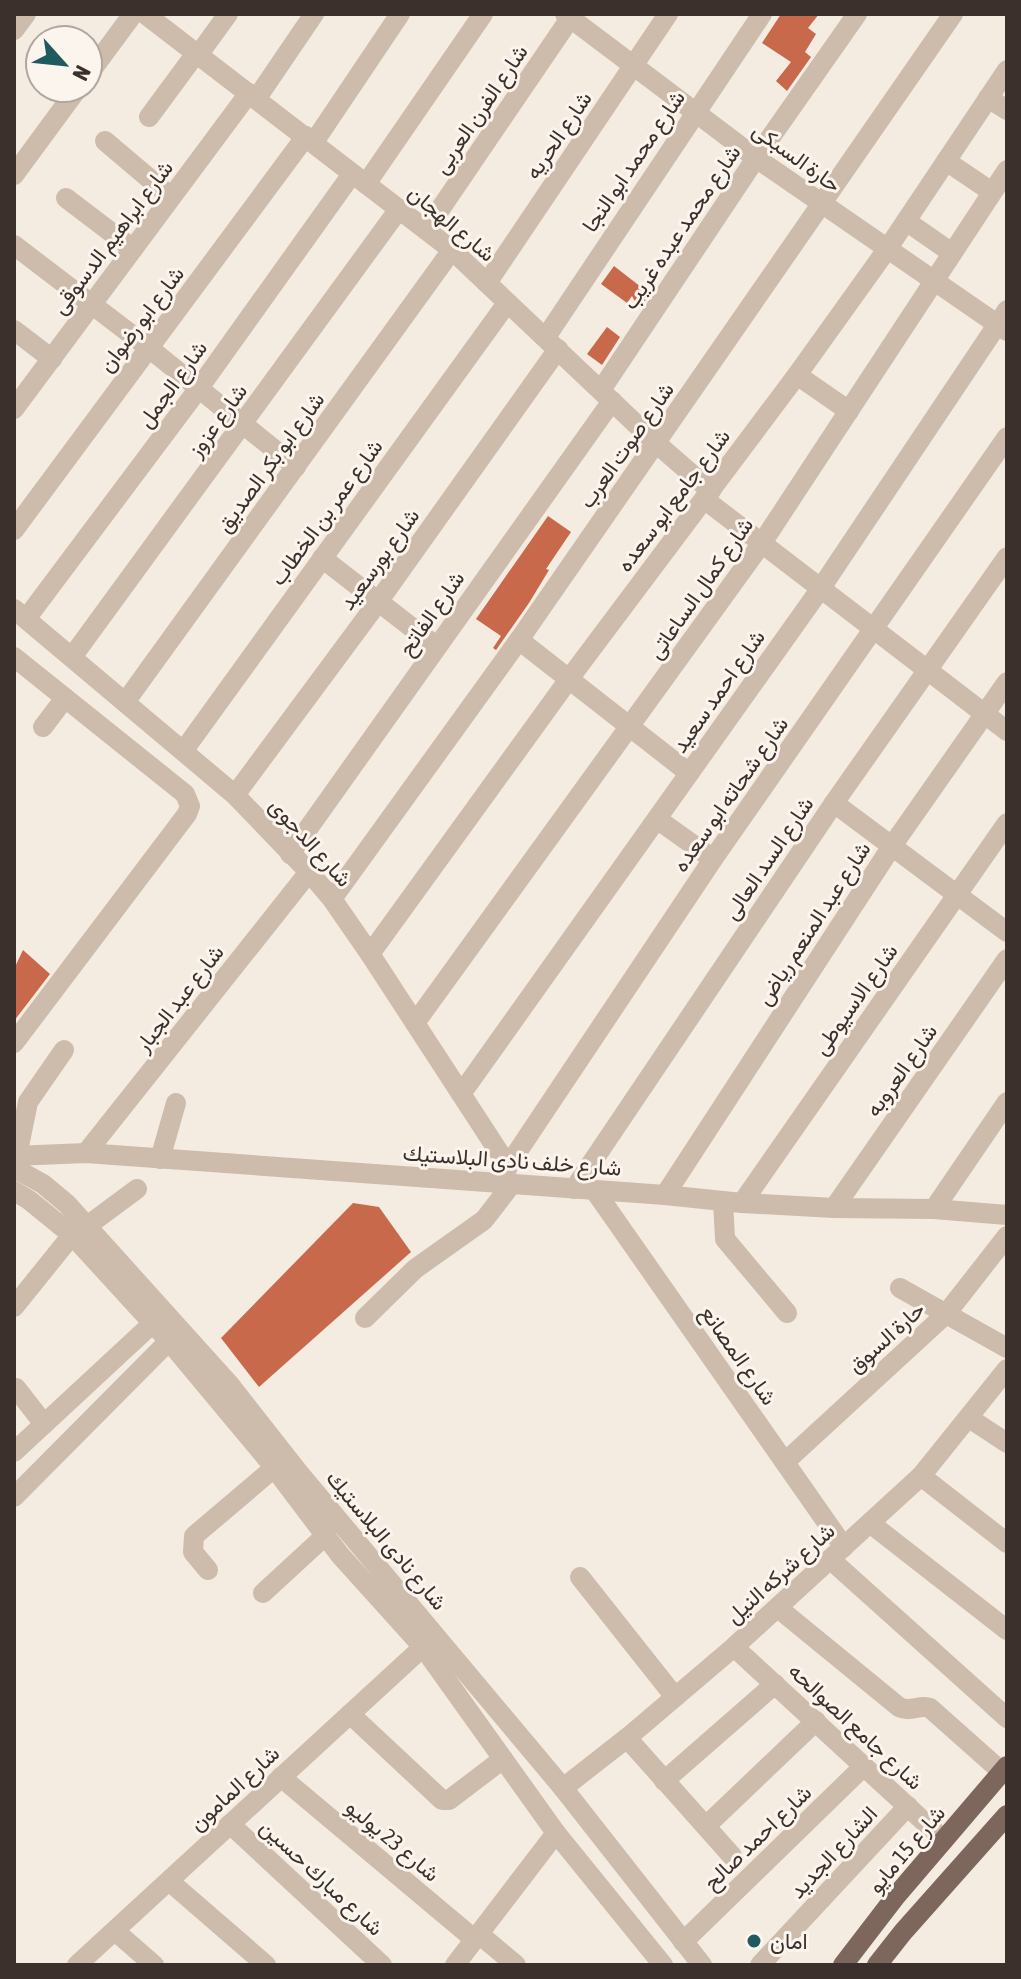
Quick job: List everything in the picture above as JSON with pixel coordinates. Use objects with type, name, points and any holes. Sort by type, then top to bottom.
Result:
[{"type":"main road","name":"شارع 15 مايو","points":[[843,1965],[896,1896],[1004,1769]]},
{"type":"main road","points":[[877,1965],[1007,1815]]},
{"type":"street","points":[[14,30],[26,14]]},
{"type":"street","points":[[104,53],[133,14]]},
{"type":"street","name":"شارع الهجان","points":[[145,14],[452,250],[607,395],[707,495],[762,543],[1007,731]]},
{"type":"street","points":[[149,117],[228,14]]},
{"type":"street","name":"شارع ابراهيم الدسوقى","points":[[14,409],[171,197],[314,14]]},
{"type":"street","name":"شارع ابو رضوان","points":[[14,530],[310,139],[400,14]]},
{"type":"street","name":"شارع الجمل","points":[[20,614],[199,388],[483,14]]},
{"type":"street","name":"شارع الحريه","points":[[487,283],[668,14]]},
{"type":"street","name":"شارع محمد ابو النجا","points":[[552,343],[694,111],[762,14]]},
{"type":"street","name":"شارع محمد عبده غريب","points":[[607,395],[756,158],[857,14]]},
{"type":"street","name":"شارع صوت العرب","points":[[332,899],[519,640],[953,14]]},
{"type":"street","name":"حارة السبكى","points":[[570,15],[632,67],[820,204],[934,280],[1004,322]]},
{"type":"street","name":"شارع الفرن العربى","points":[[426,230],[570,15]]},
{"type":"street","name":"شارع جامع ابو سعده","points":[[370,954],[569,679],[797,375],[888,248],[1007,70]]},
{"type":"street","points":[[988,98],[1007,110]]},
{"type":"street","points":[[14,175],[66,104]]},
{"type":"street","points":[[105,141],[171,197]]},
{"type":"street","points":[[946,161],[992,192]]},
{"type":"street","name":"شارع كمال الساعاتى","points":[[415,1023],[762,543],[1007,170]]},
{"type":"street","points":[[66,198],[133,249]]},
{"type":"street","name":"شارع عزوز","points":[[72,657],[399,209]]},
{"type":"street","points":[[906,221],[952,253]]},
{"type":"street","points":[[14,245],[149,348],[296,467]]},
{"type":"street","name":"شارع ابو بكر الصديق","points":[[126,701],[452,250]]},
{"type":"street","name":"شارع عمر بن الخطاب","points":[[184,750],[507,303]]},
{"type":"street","name":"شارع احمد سعيد","points":[[461,1094],[821,588],[1004,322]]},
{"type":"street","points":[[14,330],[52,359]]},
{"type":"street","name":"شارع بورسعيد","points":[[235,795],[378,602],[552,343]]},
{"type":"street","points":[[797,375],[849,411]]},
{"type":"street","name":"شارع الفاتح","points":[[290,854],[437,647],[607,395]]},
{"type":"street","name":"شارع شحاته ابو سعده","points":[[365,1318],[415,1269],[484,1220],[507,1178],[713,859],[1007,437]]},
{"type":"street","name":"شارع السد العالى","points":[[574,1189],[834,803],[1007,557]]},
{"type":"street","points":[[322,558],[437,647]]},
{"type":"street","name":"شارع الدجوى","points":[[20,614],[235,795],[309,872],[370,954],[461,1094],[507,1178]]},
{"type":"street","points":[[519,640],[689,773]]},
{"type":"street","points":[[14,657],[185,794],[190,806],[14,1043]]},
{"type":"street","name":"شارع عبد المنعم رياض","points":[[665,1195],[892,846],[1007,682]]},
{"type":"street","points":[[43,727],[65,698]]},
{"type":"street","points":[[834,803],[1007,932]]},
{"type":"street","points":[[657,819],[713,859]]},
{"type":"street","name":"شارع الاسيوطى","points":[[733,1202],[1007,823]]},
{"type":"street","name":"شارع عبد الجبار","points":[[86,1153],[309,872]]},
{"type":"street","name":"شارع العروبه","points":[[834,1208],[1007,959]]},
{"type":"street","points":[[15,1160],[28,1102],[64,1050]]},
{"type":"street","points":[[934,1209],[1007,1102]]},
{"type":"street","points":[[160,1159],[176,1103]]},
{"type":"street","name":"شارع خلف نادى البلاستيك","points":[[15,1160],[86,1153],[507,1178],[574,1189],[733,1202],[834,1208],[934,1209],[1007,1215]]},
{"type":"street","name":"شارع نادى البلاستيك","points":[[15,1160],[67,1204],[80,1231],[153,1323],[326,1535],[423,1647],[650,1960]]},
{"type":"street","points":[[14,1307],[80,1231],[137,1189]]},
{"type":"street","name":"شارع نادى البلاستيك","points":[[14,1191],[80,1231],[230,1385],[299,1473],[563,1788],[702,1965]]},
{"type":"street","name":"شارع المصانع","points":[[595,1191],[785,1462],[838,1553],[1007,1718]]},
{"type":"street","points":[[733,1202],[724,1234],[728,1244],[787,1313]]},
{"type":"street","name":"حارة السوق","points":[[785,1462],[946,1314],[999,1260],[1007,1236]]},
{"type":"street","points":[[900,1288],[1007,1348]]},
{"type":"street","points":[[14,1452],[153,1323]]},
{"type":"street","points":[[14,1497],[169,1341]]},
{"type":"street","name":"شارع شركه النيل","points":[[563,1788],[734,1647],[921,1476],[1004,1377]]},
{"type":"street","points":[[16,1388],[44,1424]]},
{"type":"street","points":[[969,1418],[1007,1443]]},
{"type":"street","points":[[208,1570],[193,1552],[194,1536],[274,1468]]},
{"type":"street","points":[[921,1476],[1007,1543]]},
{"type":"street","points":[[870,1523],[1007,1630]]},
{"type":"street","points":[[263,1593],[326,1535]]},
{"type":"street","points":[[580,1577],[675,1697]]},
{"type":"street","points":[[778,1608],[899,1707],[911,1710],[924,1706],[930,1708],[1004,1769]]},
{"type":"street","name":"شارع المامون","points":[[77,1965],[423,1647]]},
{"type":"street","name":"شارع جامع الصوالحه","points":[[734,1647],[944,1840]]},
{"type":"street","points":[[664,1781],[775,1684]]},
{"type":"street","points":[[350,1714],[442,1800],[449,1800],[503,1759]]},
{"type":"street","points":[[706,1826],[816,1721]]},
{"type":"street","points":[[627,1738],[732,1856]]},
{"type":"street","name":"شارع احمد صالح","points":[[683,1942],[864,1766]]},
{"type":"street","name":"شارع 23 يوليو","points":[[281,1777],[477,1937],[516,1965]]},
{"type":"street","name":"الشارع الجديد","points":[[760,1965],[908,1806]]},
{"type":"street","name":"شارع مبارك حسين","points":[[230,1824],[382,1965]]},
{"type":"street","points":[[455,1965],[556,1833]]},
{"type":"street","points":[[169,1881],[266,1965]]},
{"type":"street","points":[[115,1931],[154,1965]]},
{"type":"building","points":[[781,14],[819,14],[808,28],[816,34],[805,52],[811,57],[787,91],[776,81],[791,62],[762,43]]},
{"type":"building","points":[[614,266],[650,294],[639,309],[632,296],[627,303],[601,284]]},
{"type":"building","points":[[607,327],[620,337],[602,365],[587,354]]},
{"type":"building","points":[[548,516],[571,532],[546,569],[549,570],[529,603],[496,650],[493,648],[501,636],[476,619]]},
{"type":"building","points":[[23,950],[50,974],[14,1021],[14,969]]},
{"type":"building","points":[[353,1203],[379,1207],[411,1252],[259,1387],[221,1338]]},
{"type":"place","name":"امان","points":[[754,1941]]}]
